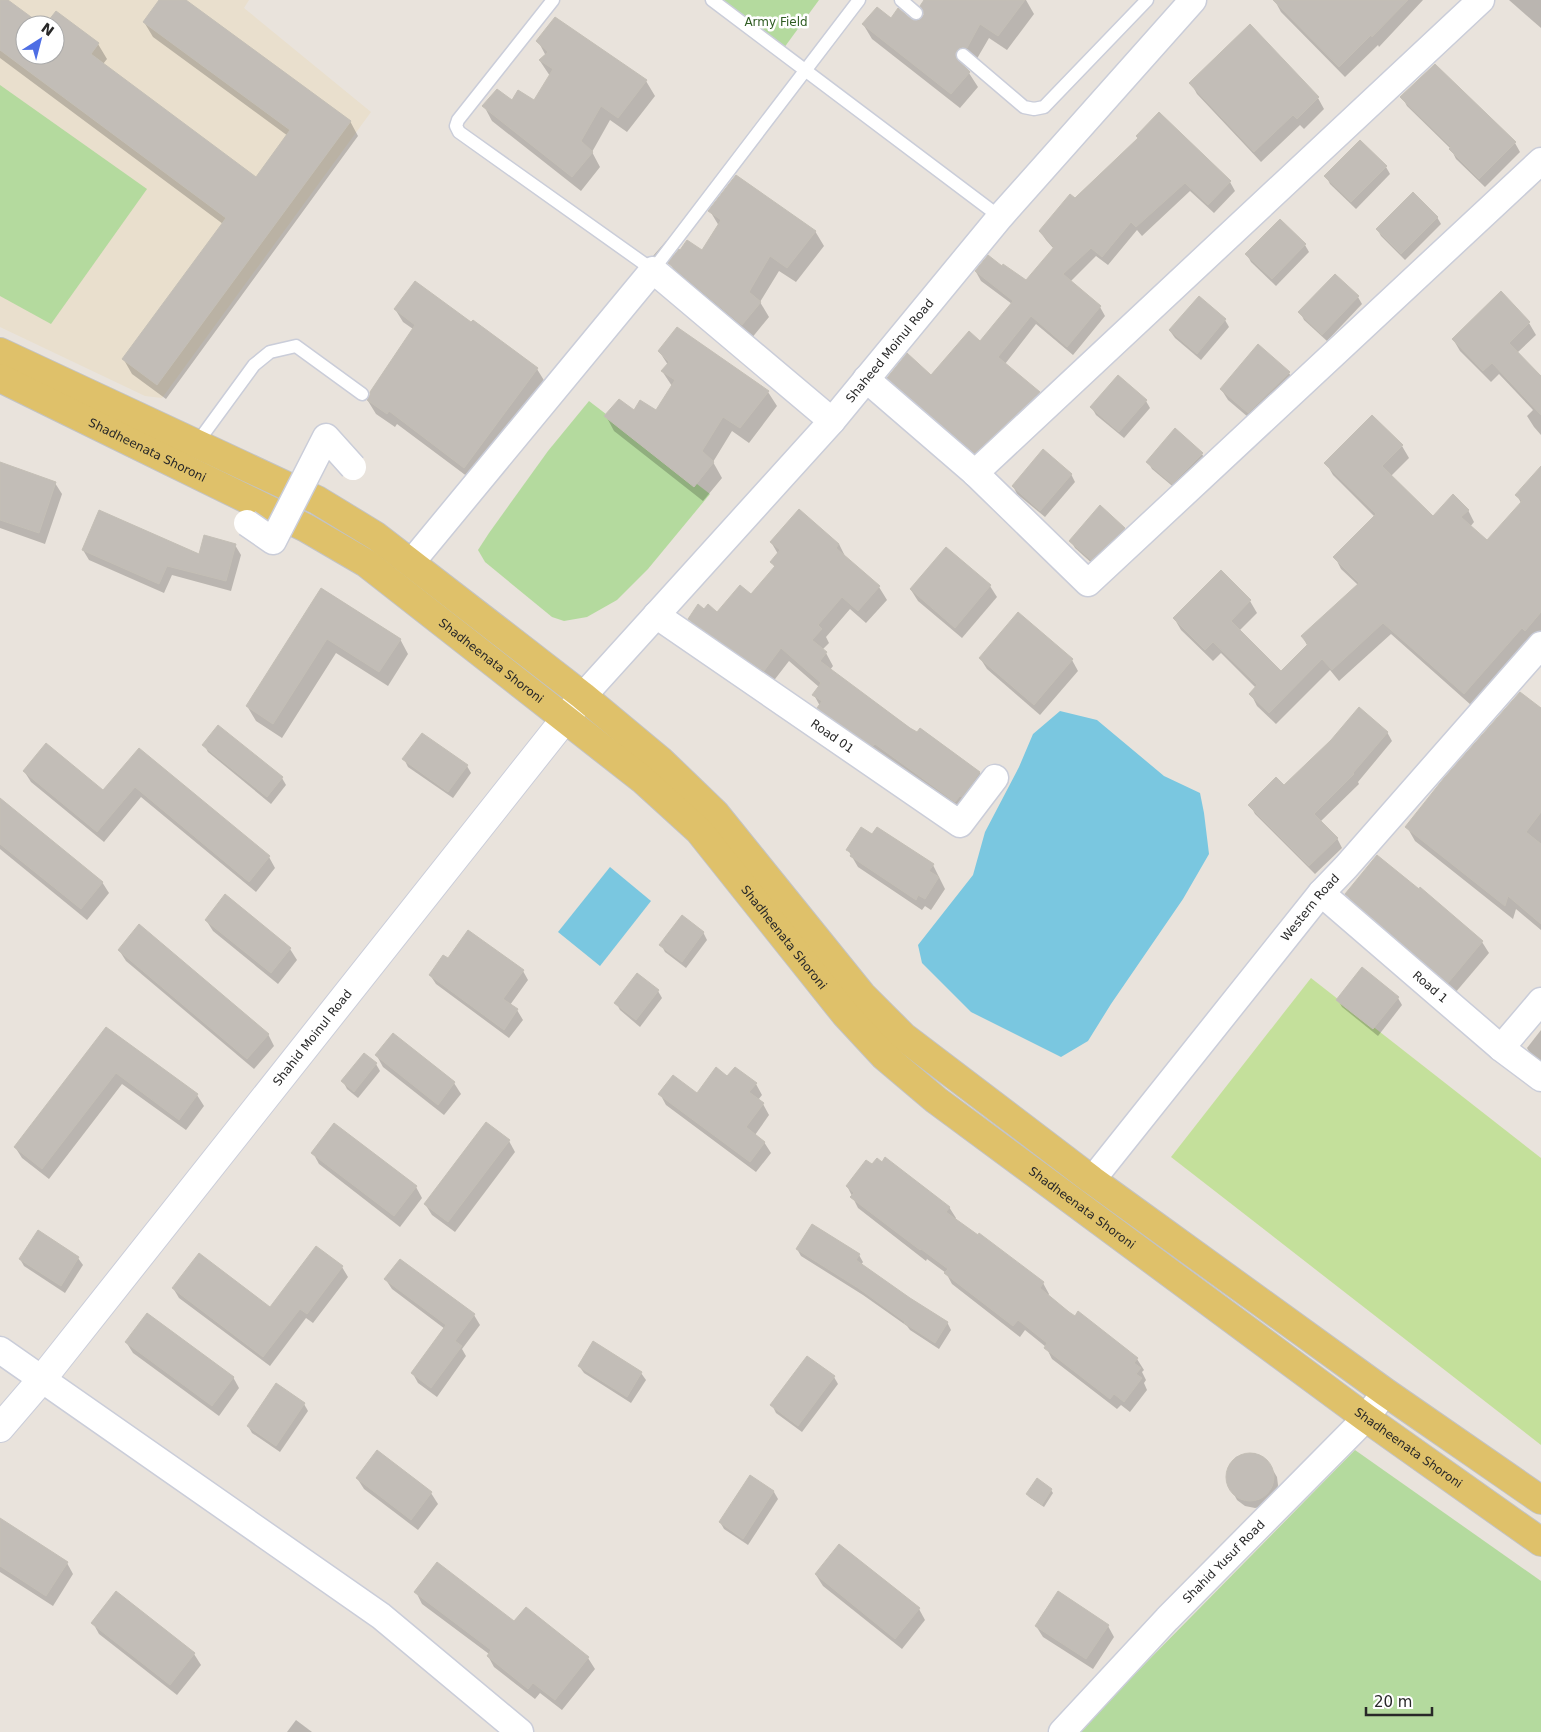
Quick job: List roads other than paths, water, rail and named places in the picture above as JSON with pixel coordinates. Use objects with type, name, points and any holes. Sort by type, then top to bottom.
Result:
[{"type":"main road","name":"Shadheenata Shoroni","points":[[0,352],[318,500],[376,536],[583,696],[661,761],[715,813],[862,995],[904,1037],[1092,1180],[1385,1392],[1541,1500]]},
{"type":"main road","name":"Shadheenata Shoroni","points":[[0,378],[306,528],[366,563],[642,780],[699,831],[845,1014],[884,1056],[936,1100],[1366,1418],[1541,1542]]},
{"type":"street","name":"Shaheed Moinul Road","points":[[583,696],[832,421],[1000,217],[1194,0]]},
{"type":"street","points":[[975,473],[1481,0]]},
{"type":"street","points":[[866,379],[975,473],[1088,584],[1541,161]]},
{"type":"street","points":[[411,564],[654,270],[832,421]]},
{"type":"street","points":[[247,523],[273,540],[326,438],[353,467]]},
{"type":"street","name":"Road 01","points":[[656,616],[960,824],[995,778]]},
{"type":"street","name":"Western Road","points":[[1092,1180],[1321,893],[1536,660]]},
{"type":"street","name":"Shahid Moinul Road","points":[[0,1428],[42,1379],[583,696]]},
{"type":"street","name":"Road 1","points":[[1321,893],[1501,1048],[1541,1078]]},
{"type":"street","points":[[1501,1048],[1541,1001]]},
{"type":"street","points":[[0,1350],[381,1616],[520,1732]]},
{"type":"street","name":"Shahid Yusuf Road","points":[[1062,1732],[1167,1619],[1366,1418],[1385,1392]]},
{"type":"lane","points":[[554,0],[458,120],[456,126],[459,132],[654,270],[859,0]]},
{"type":"lane","points":[[712,0],[1000,217]]},
{"type":"lane","points":[[900,0],[916,13]]},
{"type":"lane","points":[[963,55],[1024,107],[1034,109],[1044,107],[1146,0]]},
{"type":"lane","points":[[197,443],[254,365],[270,352],[296,346],[362,394]]},
{"type":"water","points":[[1060,711],[1097,720],[1164,776],[1200,793],[1209,854],[1183,899],[1088,1041],[1061,1057],[971,1012],[922,963],[918,945],[973,875],[985,832],[1019,767],[1033,734]]},
{"type":"water","points":[[610,867],[651,901],[600,966],[558,932]]},
{"type":"park label","name":"Army Field","points":[[776,22]]}]
